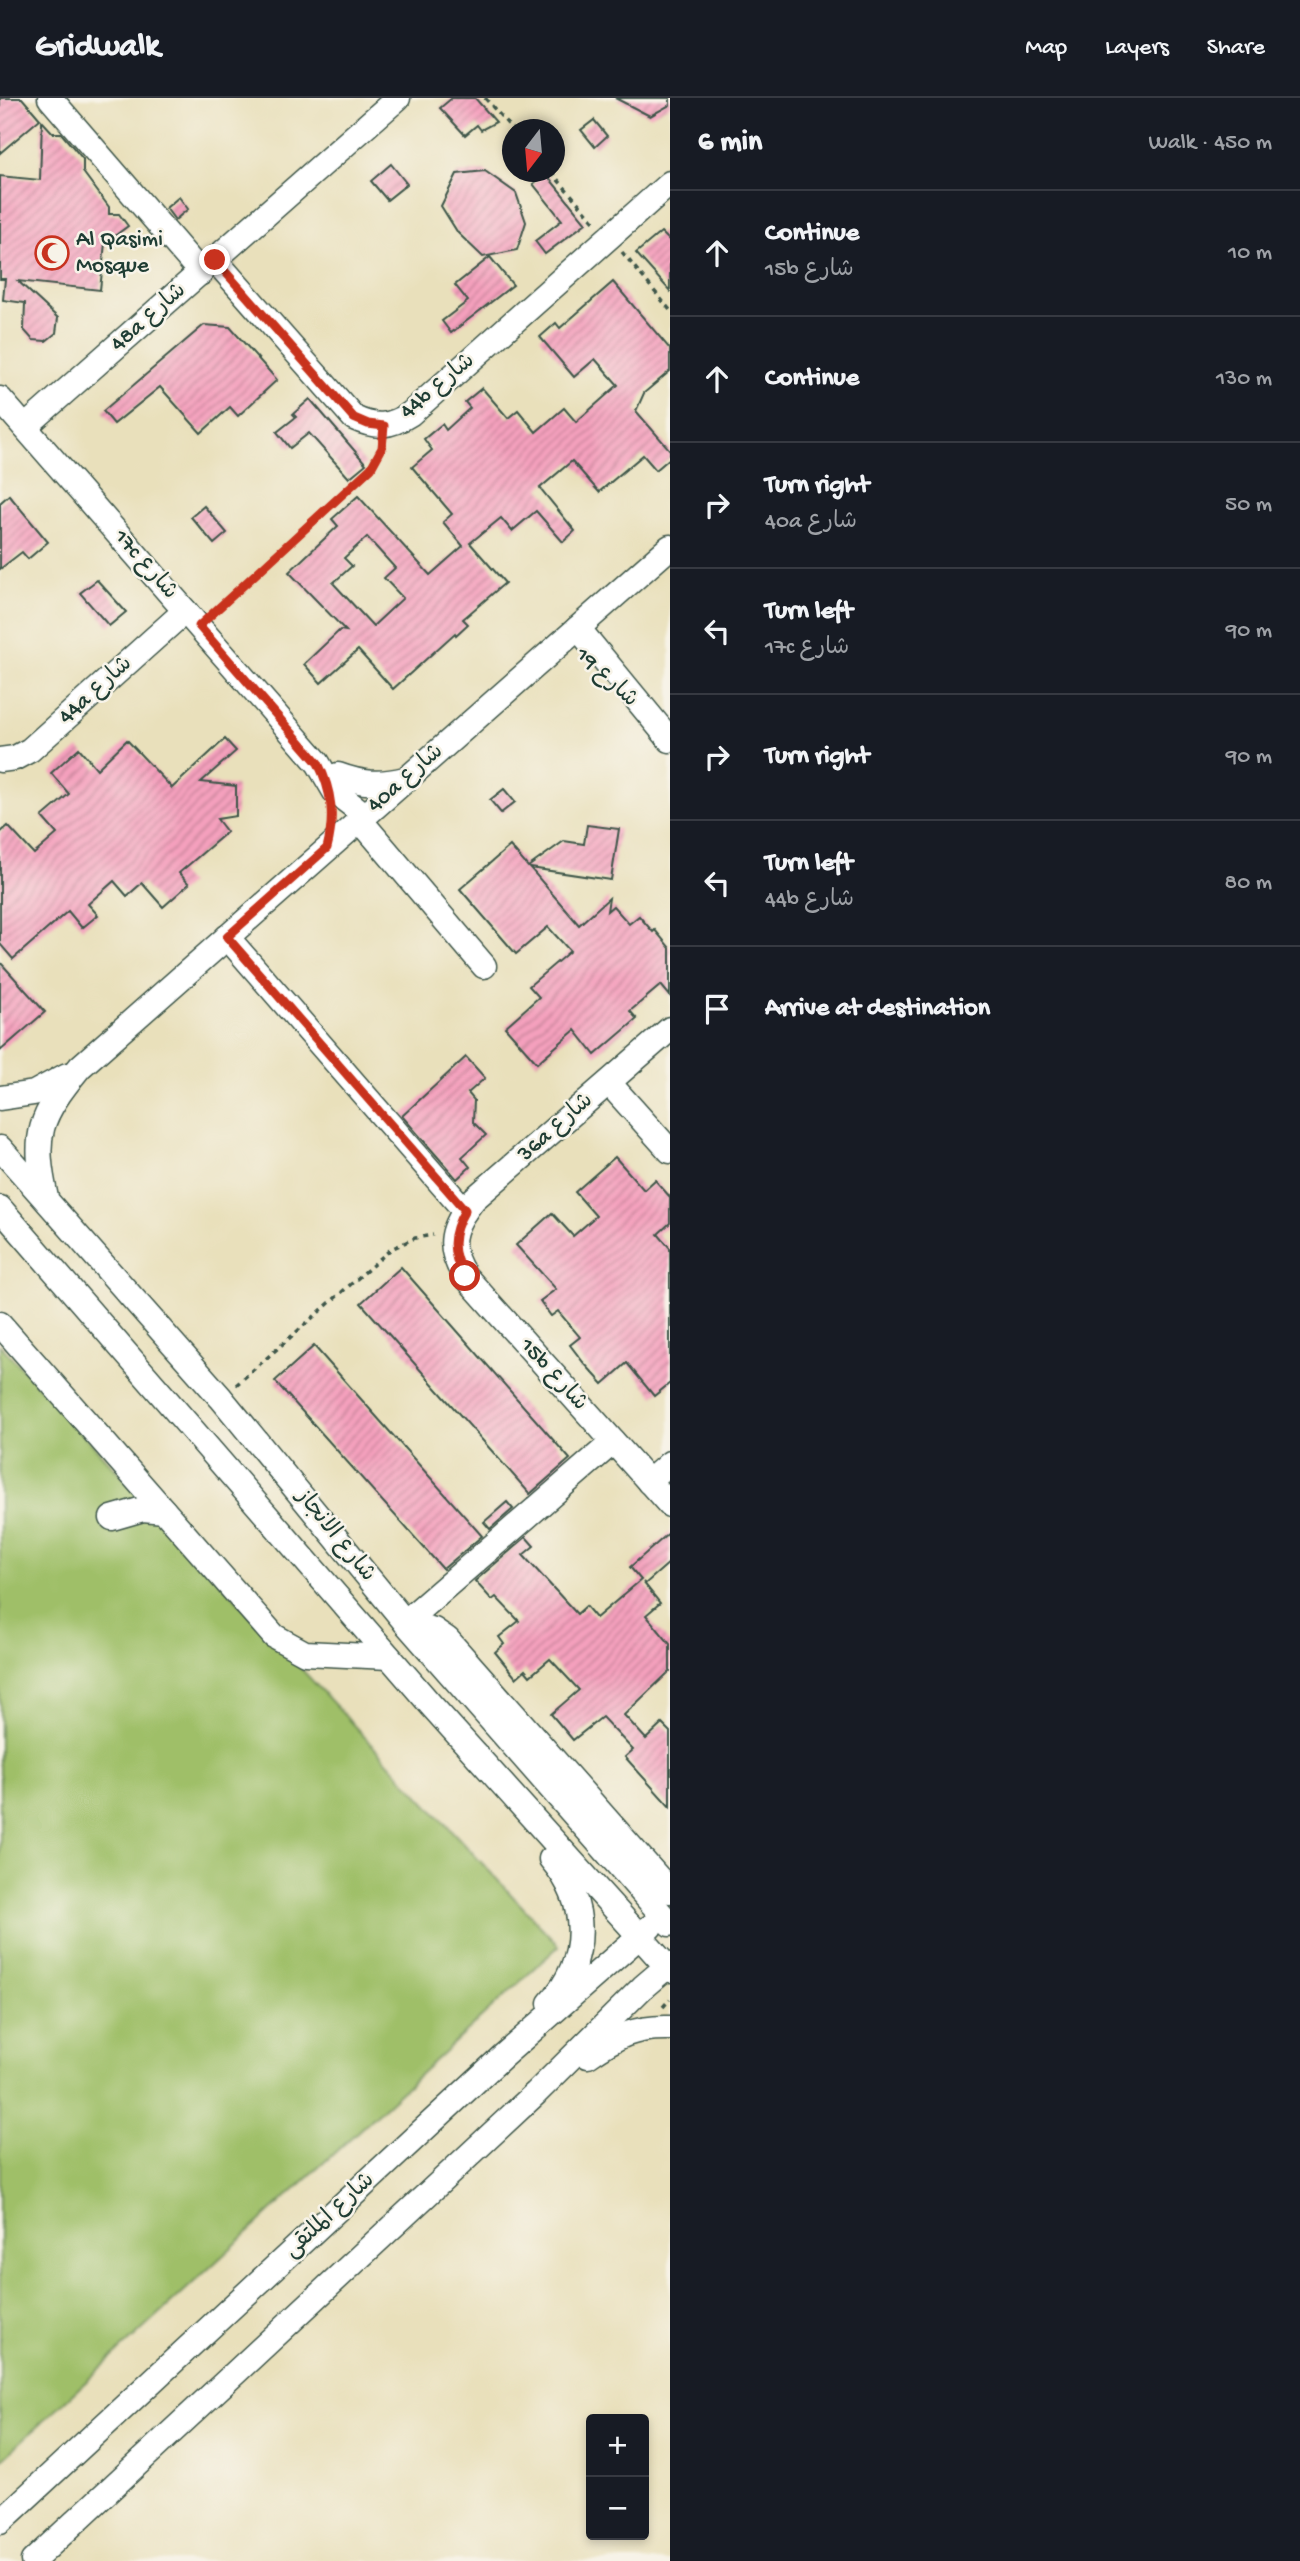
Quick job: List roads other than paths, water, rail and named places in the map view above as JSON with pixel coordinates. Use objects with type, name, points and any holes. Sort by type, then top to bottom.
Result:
[{"type":"street","name":"44b شارع","points":[[50,98],[354,418],[368,424],[384,426],[410,414],[670,183]]},
{"type":"street","name":"48a شارع","points":[[25,427],[398,98]]},
{"type":"street","name":"17c شارع","points":[[0,399],[328,773],[344,801],[363,817],[484,966]]},
{"type":"street","name":"40a شارع","points":[[46,1200],[38,1156],[42,1128],[53,1100],[79,1068],[670,547]]},
{"type":"street","name":"44a شارع","points":[[0,760],[15,758],[30,750],[192,618]]},
{"type":"street","name":"شارع 19","points":[[571,633],[670,740]]},
{"type":"street","points":[[327,848],[333,815],[328,773],[372,784],[406,779]]},
{"type":"street","points":[[227,937],[465,1210]]},
{"type":"street","name":"36a شارع","points":[[453,1236],[465,1210],[474,1199],[670,1028]]},
{"type":"street","name":"40a شارع","points":[[0,1098],[34,1093],[79,1068]]},
{"type":"street","points":[[609,1083],[670,1151]]},
{"type":"street","name":"شارع الانجاز","points":[[0,1148],[221,1398],[405,1622],[667,1919]]},
{"type":"street","name":"شارع الانجاز","points":[[0,1208],[431,1705],[669,1967]]},
{"type":"street","name":"15b شارع","points":[[453,1236],[457,1264],[465,1276],[670,1505]]},
{"type":"street","points":[[0,1324],[274,1636],[305,1653],[389,1657]]},
{"type":"street","points":[[405,1622],[613,1442]]},
{"type":"street","points":[[649,1482],[670,1463]]},
{"type":"street","points":[[128,1470],[125,1496],[112,1518],[143,1509],[164,1511]]},
{"type":"street","points":[[405,1622],[433,1630],[447,1639],[670,1891]]},
{"type":"street","points":[[431,1705],[464,1761],[567,1878],[576,1897],[580,1938],[568,1978],[557,1995],[503,2056]]},
{"type":"street","name":"شارع الملتقى","points":[[0,2522],[503,2056],[640,1937],[667,1919]]},
{"type":"street","points":[[33,2561],[669,1967]]},
{"type":"street","points":[[536,2093],[605,2044],[628,2032],[649,2027],[670,2028]]},
{"type":"place","name":"Al Qasimi Mosque","points":[[52,253]]}]
